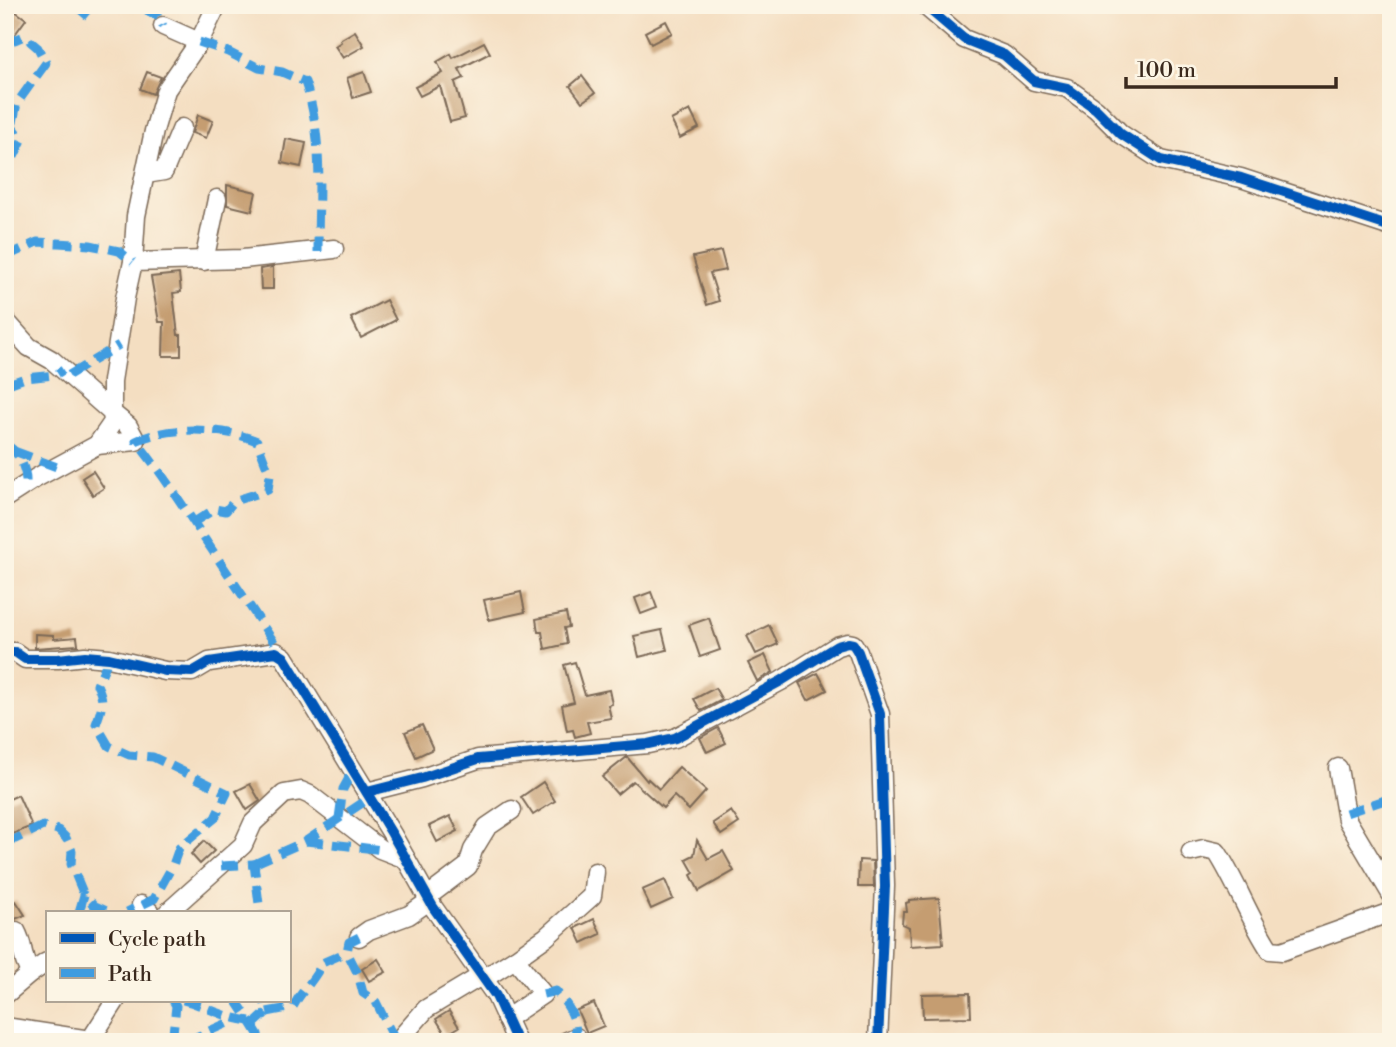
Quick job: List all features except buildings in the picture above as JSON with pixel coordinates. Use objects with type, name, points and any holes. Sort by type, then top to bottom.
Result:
[{"type":"street","points":[[97,445],[113,422],[112,381],[125,298],[134,262],[136,216],[154,131],[166,90],[199,42],[217,5]]},
{"type":"street","points":[[924,5],[964,39],[1004,55],[1034,81],[1067,88],[1096,108],[1121,134],[1161,160],[1241,178],[1391,227]]},
{"type":"street","points":[[163,26],[199,42]]},
{"type":"street","points":[[146,174],[164,171],[182,128]]},
{"type":"street","points":[[204,261],[217,199]]},
{"type":"street","points":[[134,262],[243,260],[334,249]]},
{"type":"street","points":[[5,320],[29,347],[52,360],[128,426],[136,441],[97,445],[5,498]]},
{"type":"street","points":[[367,792],[422,778],[478,758],[648,744],[675,738],[781,681],[836,646],[848,642],[853,644],[859,652],[880,714],[885,886],[878,1042]]},
{"type":"street","points":[[5,652],[15,652],[25,659],[85,656],[109,658],[164,671],[192,672],[209,662],[276,652],[284,657],[367,792],[428,899],[496,996],[517,1042]]},
{"type":"street","points":[[1338,768],[1347,820],[1391,894]]},
{"type":"street","points":[[169,911],[243,845],[253,823],[284,794],[293,791],[301,791],[310,796],[380,849],[406,859]]},
{"type":"street","points":[[359,937],[369,930],[408,915],[468,866],[473,850],[487,827],[512,810]]},
{"type":"street","points":[[1191,852],[1204,849],[1217,852],[1270,950],[1282,951],[1391,912]]},
{"type":"street","points":[[397,1042],[426,1009],[515,959],[546,937],[592,896],[595,872]]},
{"type":"street","points":[[16,931],[24,945],[24,964],[31,974]]},
{"type":"street","points":[[506,1019],[543,994],[515,959]]},
{"type":"street","points":[[5,995],[46,963]]},
{"type":"street","points":[[5,1027],[90,1041],[115,1002]]},
{"type":"marked path","points":[[5,8],[8,5]]},
{"type":"marked path","points":[[75,5],[88,16]]},
{"type":"marked path","points":[[146,5],[148,11],[158,16],[163,26]]},
{"type":"marked path","points":[[5,37],[15,40],[24,36],[38,48],[46,63],[17,103],[12,127]]},
{"type":"marked path","points":[[199,42],[228,52],[259,68],[282,72],[305,82],[317,145],[318,252]]},
{"type":"marked path","points":[[5,134],[12,127],[22,140],[13,159],[5,157]]},
{"type":"marked path","points":[[5,257],[37,242],[90,245],[119,251],[133,262]]},
{"type":"marked path","points":[[69,375],[119,345]]},
{"type":"marked path","points":[[5,382],[55,375],[63,370]]},
{"type":"marked path","points":[[194,522],[215,509],[226,511],[234,501],[268,490],[270,475],[257,441],[229,433],[196,430],[164,433],[136,441],[171,488],[282,654]]},
{"type":"marked path","points":[[5,444],[21,461],[26,485]]},
{"type":"marked path","points":[[14,451],[57,467]]},
{"type":"marked path","points":[[109,658],[97,685],[102,704],[96,724],[109,746],[129,755],[153,757],[227,793],[215,818],[179,848],[154,899],[129,911]]},
{"type":"marked path","points":[[339,818],[343,789],[351,767]]},
{"type":"marked path","points":[[254,864],[306,841],[371,797]]},
{"type":"marked path","points":[[1346,813],[1391,798]]},
{"type":"marked path","points":[[5,844],[43,826],[58,830],[66,838],[72,851],[71,864],[84,895]]},
{"type":"marked path","points":[[306,841],[383,850]]},
{"type":"marked path","points":[[221,866],[254,864],[260,911]]},
{"type":"marked path","points":[[79,911],[84,895],[95,906],[107,911]]},
{"type":"marked path","points":[[359,937],[349,942],[347,952],[358,974],[363,993],[376,1002],[396,1042]]},
{"type":"marked path","points":[[267,1012],[293,1007],[322,963],[347,952]]},
{"type":"marked path","points":[[543,994],[556,991],[561,997],[573,1017],[576,1037]]},
{"type":"marked path","points":[[172,1042],[176,1006],[174,1002]]},
{"type":"marked path","points":[[189,1002],[233,1018],[250,1021],[237,1002]]},
{"type":"marked path","points":[[253,1025],[267,1012],[264,1002]]},
{"type":"marked path","points":[[185,1042],[234,1020]]},
{"type":"marked path","points":[[250,1021],[258,1034],[259,1042]]},
{"type":"marked path","points":[[90,1040],[94,1042]]},
{"type":"cycle path","points":[[924,5],[964,39],[1004,55],[1034,81],[1067,88],[1096,109],[1121,134],[1161,160],[1241,178],[1391,227]]},
{"type":"cycle path","points":[[367,792],[422,778],[478,759],[648,744],[675,738],[781,681],[837,646],[853,644],[880,714],[885,886],[878,1042]]},
{"type":"cycle path","points":[[5,652],[15,652],[25,659],[85,656],[109,658],[165,671],[192,672],[209,662],[276,652],[284,657],[392,834],[433,907],[496,996],[517,1042]]}]
